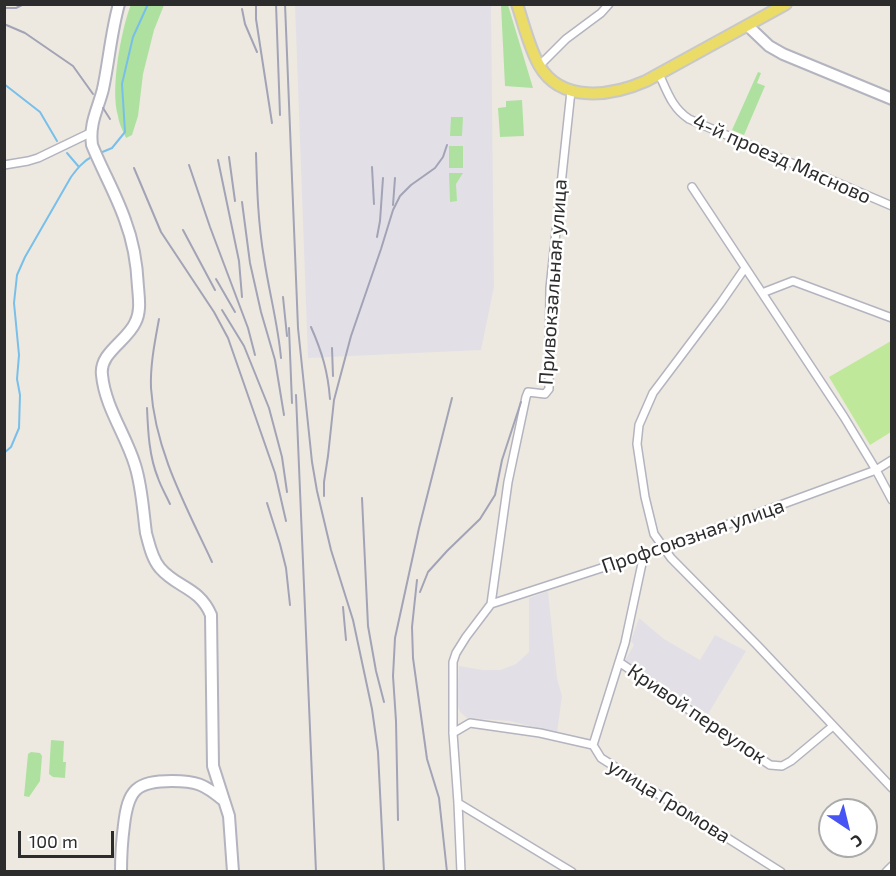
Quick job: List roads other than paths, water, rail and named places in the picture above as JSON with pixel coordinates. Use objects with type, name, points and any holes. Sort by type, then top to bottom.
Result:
[{"type":"main road","points":[[517,4],[532,50],[548,78],[571,92],[589,94],[614,92],[633,87],[786,4]]},
{"type":"street","points":[[119,4],[102,92],[90,133],[100,165],[125,220],[137,269],[139,310],[131,330],[106,357],[101,374],[110,405],[135,466],[146,533],[153,556],[160,568],[198,595],[206,604],[211,615],[213,766],[229,816],[233,872]]},
{"type":"street","points":[[540,66],[566,39],[601,13],[609,4]]},
{"type":"street","points":[[748,26],[769,46],[783,54],[891,99]]},
{"type":"street","name":"4-й проезд Мясново","points":[[659,74],[674,106],[691,120],[891,206]]},
{"type":"street","name":"Привокзальная улица","points":[[461,872],[453,733],[453,662],[466,637],[491,603],[508,482],[526,397],[528,392],[545,394],[549,389],[550,288],[571,92]]},
{"type":"street","points":[[4,165],[38,158],[90,133]]},
{"type":"street","points":[[692,187],[844,417],[891,500]]},
{"type":"street","points":[[745,268],[652,393],[639,425],[637,444],[645,497],[654,534],[663,548],[891,788]]},
{"type":"street","points":[[762,293],[793,281],[891,318]]},
{"type":"street","name":"Профсоюзная улица","points":[[491,603],[663,548],[876,470],[891,460]]},
{"type":"street","points":[[593,745],[625,643],[644,554]]},
{"type":"street","name":"Кривой переулок","points":[[619,663],[770,765],[782,766],[791,761],[833,726]]},
{"type":"street","name":"улица Громова","points":[[453,733],[470,723],[540,733],[593,745],[601,758],[781,872]]},
{"type":"street","points":[[199,783],[209,774],[213,766]]},
{"type":"street","points":[[121,872],[126,807],[133,793],[155,781],[190,781],[199,783],[223,800]]},
{"type":"street","points":[[458,803],[572,872]]},
{"type":"street","points":[[886,872],[891,866]]},
{"type":"waterway","points":[[100,153],[112,148],[125,132],[122,84],[133,37],[148,4]]},
{"type":"waterway","points":[[4,84],[40,112],[57,141]]},
{"type":"waterway","points":[[67,153],[79,167]]},
{"type":"waterway","points":[[4,453],[11,447],[19,428],[20,395],[17,379],[19,355],[14,303],[17,275],[71,177],[83,163],[93,156]]},
{"type":"railway","points":[[4,8],[16,8],[24,4]]},
{"type":"railway","points":[[256,4],[256,19],[272,123]]},
{"type":"railway","points":[[276,4],[280,115]]},
{"type":"railway","points":[[285,4],[298,328],[312,462],[331,550],[353,620],[372,709],[378,752],[384,872]]},
{"type":"railway","points":[[242,9],[245,24],[257,52]]},
{"type":"railway","points":[[4,24],[25,33],[73,66],[93,94]]},
{"type":"railway","points":[[103,108],[110,119]]},
{"type":"railway","points":[[324,496],[334,400],[351,336],[393,210],[400,196],[435,168],[443,157],[447,145]]},
{"type":"railway","points":[[256,153],[260,232],[281,358]]},
{"type":"railway","points":[[229,157],[235,201]]},
{"type":"railway","points":[[218,160],[239,261],[242,297]]},
{"type":"railway","points":[[189,165],[248,328],[255,355]]},
{"type":"railway","points":[[372,167],[374,204]]},
{"type":"railway","points":[[134,168],[161,232],[214,312],[228,338],[275,473],[286,521]]},
{"type":"railway","points":[[377,237],[383,178]]},
{"type":"railway","points":[[393,205],[395,178]]},
{"type":"railway","points":[[242,202],[250,263],[275,360],[284,415]]},
{"type":"railway","points":[[183,230],[215,290]]},
{"type":"railway","points":[[216,279],[235,312]]},
{"type":"railway","points":[[283,297],[287,336]]},
{"type":"railway","points":[[222,310],[244,346],[269,408],[282,457],[287,492]]},
{"type":"railway","points":[[159,319],[151,379],[159,434],[173,478],[212,562]]},
{"type":"railway","points":[[311,327],[324,362],[330,399]]},
{"type":"railway","points":[[289,328],[292,403]]},
{"type":"railway","points":[[332,348],[333,376]]},
{"type":"railway","points":[[296,395],[316,872]]},
{"type":"railway","points":[[398,820],[393,676],[395,638],[419,528],[452,398]]},
{"type":"railway","points":[[420,592],[428,572],[480,519],[495,495],[502,460],[521,402]]},
{"type":"railway","points":[[147,408],[153,461],[170,504]]},
{"type":"railway","points":[[362,498],[368,626],[384,702]]},
{"type":"railway","points":[[267,503],[286,568],[290,605]]},
{"type":"railway","points":[[417,580],[412,627],[413,658],[427,759],[439,798],[447,872]]},
{"type":"railway","points":[[343,607],[346,640]]}]
